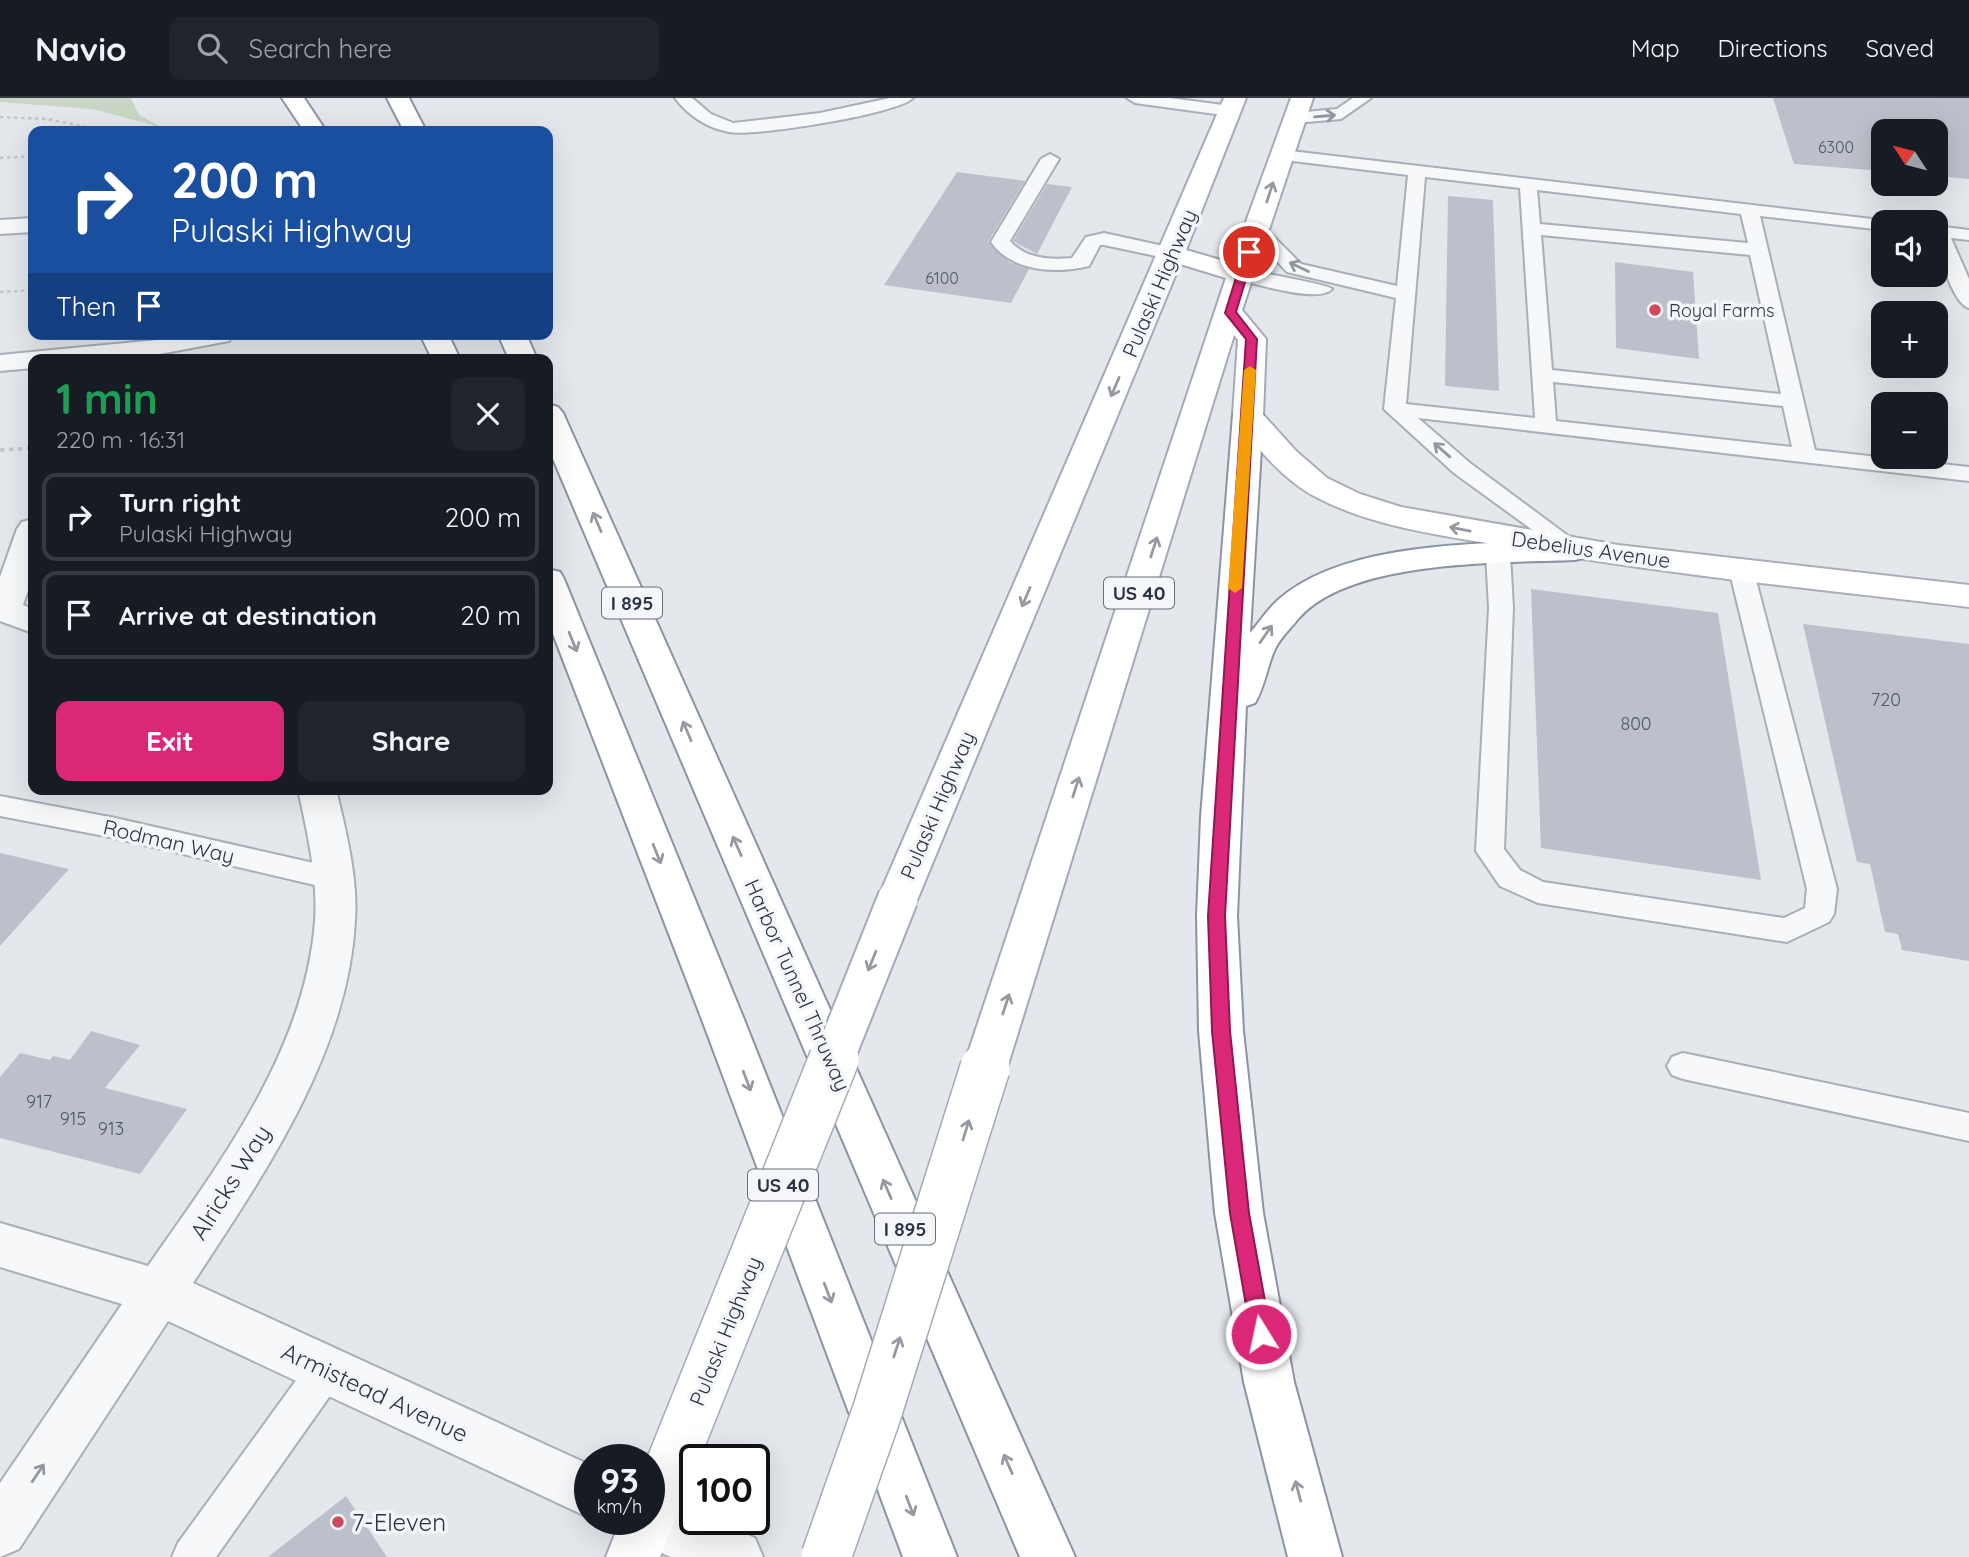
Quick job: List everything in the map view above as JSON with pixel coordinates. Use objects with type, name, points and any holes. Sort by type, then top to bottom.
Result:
[{"type":"main road","points":[[293,98],[312,126]]},
{"type":"main road","points":[[398,98],[412,126]]},
{"type":"main road","name":"Pulaski Highway","points":[[665,1492],[898,898],[1232,104]]},
{"type":"main road","name":"US 40","points":[[826,1557],[877,1412],[1230,313],[1240,274],[1282,155],[1294,105]]},
{"type":"main road","points":[[1170,253],[1240,274]]},
{"type":"main road","points":[[1230,313],[1252,339],[1220,817],[1217,916],[1221,1031],[1239,1213],[1269,1382],[1315,1557]]},
{"type":"main road","name":"Debelius Avenue","points":[[1248,415],[1294,466],[1325,490],[1364,507],[1409,519],[1575,550],[1969,596]]},
{"type":"main road","name":"Harbor Tunnel Thruway","points":[[553,424],[1048,1557]]},
{"type":"main road","points":[[1220,817],[1245,682],[1261,638],[1284,610],[1317,586],[1352,572],[1408,560],[1575,550]]},
{"type":"main road","points":[[553,592],[722,1017],[930,1557]]},
{"type":"street","points":[[0,227],[28,225]]},
{"type":"street","points":[[117,354],[195,340]]},
{"type":"street","points":[[0,363],[28,360]]},
{"type":"street","points":[[21,537],[5,610],[28,620]]},
{"type":"street","name":"Alricks Way","points":[[0,1530],[249,1160],[300,1055],[319,1002],[333,940],[336,880],[318,795]]},
{"type":"street","name":"Armistead Avenue","points":[[0,1245],[159,1292],[574,1486]]},
{"type":"street","points":[[665,1525],[736,1557]]},
{"type":"lane","points":[[682,98],[707,120],[734,128],[777,125],[905,98]]},
{"type":"lane","points":[[1135,98],[1232,104]]},
{"type":"lane","points":[[1294,105],[1341,114],[1358,103]]},
{"type":"lane","points":[[1282,155],[1871,224]]},
{"type":"lane","points":[[1050,159],[1000,242],[1006,251],[1018,258],[1070,265],[1082,262],[1093,242],[1104,239],[1170,253]]},
{"type":"lane","points":[[1417,170],[1397,293],[1395,409],[1472,476],[1575,550]]},
{"type":"lane","points":[[1528,183],[1546,426]]},
{"type":"lane","points":[[1749,209],[1805,456]]},
{"type":"lane","points":[[1531,229],[1758,250]]},
{"type":"lane","points":[[1257,230],[1294,268],[1397,293]]},
{"type":"lane","points":[[1948,232],[1969,234]]},
{"type":"lane","points":[[1948,255],[1969,302]]},
{"type":"lane","points":[[1240,274],[1284,285],[1358,293],[1397,293]]},
{"type":"lane","points":[[1542,375],[1792,401]]},
{"type":"lane","points":[[1395,409],[1969,474]]},
{"type":"lane","points":[[1498,554],[1502,608],[1490,850],[1510,878],[1538,892],[1787,930],[1819,914],[1822,889],[1741,569]]},
{"type":"lane","name":"Rodman Way","points":[[0,806],[115,828],[336,880]]},
{"type":"lane","points":[[1683,1066],[1969,1126]]},
{"type":"lane","points":[[192,1557],[327,1370]]},
{"type":"path","points":[[0,117],[48,119],[81,126]]},
{"type":"path","points":[[0,158],[28,156]]},
{"type":"path","points":[[0,292],[28,290]]},
{"type":"path","points":[[0,450],[28,448]]},
{"type":"green space","points":[[0,98],[131,98],[139,115],[159,126],[93,109],[0,102]]},
{"type":"building","points":[[1773,98],[1969,98],[1969,179],[1948,177],[1948,119],[1871,119],[1871,170],[1794,164]]},
{"type":"building","points":[[957,172],[1025,181],[988,242],[1009,262],[1029,269],[1011,303],[884,285]]},
{"type":"building","points":[[1047,184],[1072,187],[1037,254],[1013,241]]},
{"type":"building","points":[[1448,196],[1493,200],[1499,391],[1445,386]]},
{"type":"building","name":"Royal Farms","points":[[1615,262],[1693,272],[1699,359],[1616,348]]},
{"type":"building","points":[[1531,589],[1718,613],[1761,880],[1541,848]]},
{"type":"building","points":[[1803,624],[1969,644],[1969,961],[1902,950],[1898,934],[1885,932],[1870,864],[1857,862]]},
{"type":"building","points":[[0,853],[69,869],[0,946]]},
{"type":"building","points":[[91,1031],[140,1045],[105,1088],[187,1109],[140,1174],[0,1138],[0,1077],[20,1053],[50,1060],[53,1056],[70,1060]]},
{"type":"building","name":"7-Eleven","points":[[346,1496],[387,1557],[268,1557]]},
{"type":"slow traffic","points":[[1235,588],[1250,370]]},
{"type":"place","name":"Royal Farms","points":[[1655,310]]},
{"type":"place","name":"7-Eleven","points":[[338,1522]]},
{"type":"route","points":[[1249,252],[1230,313],[1252,339],[1220,817],[1217,916],[1221,1031],[1239,1213],[1261,1334]]}]
